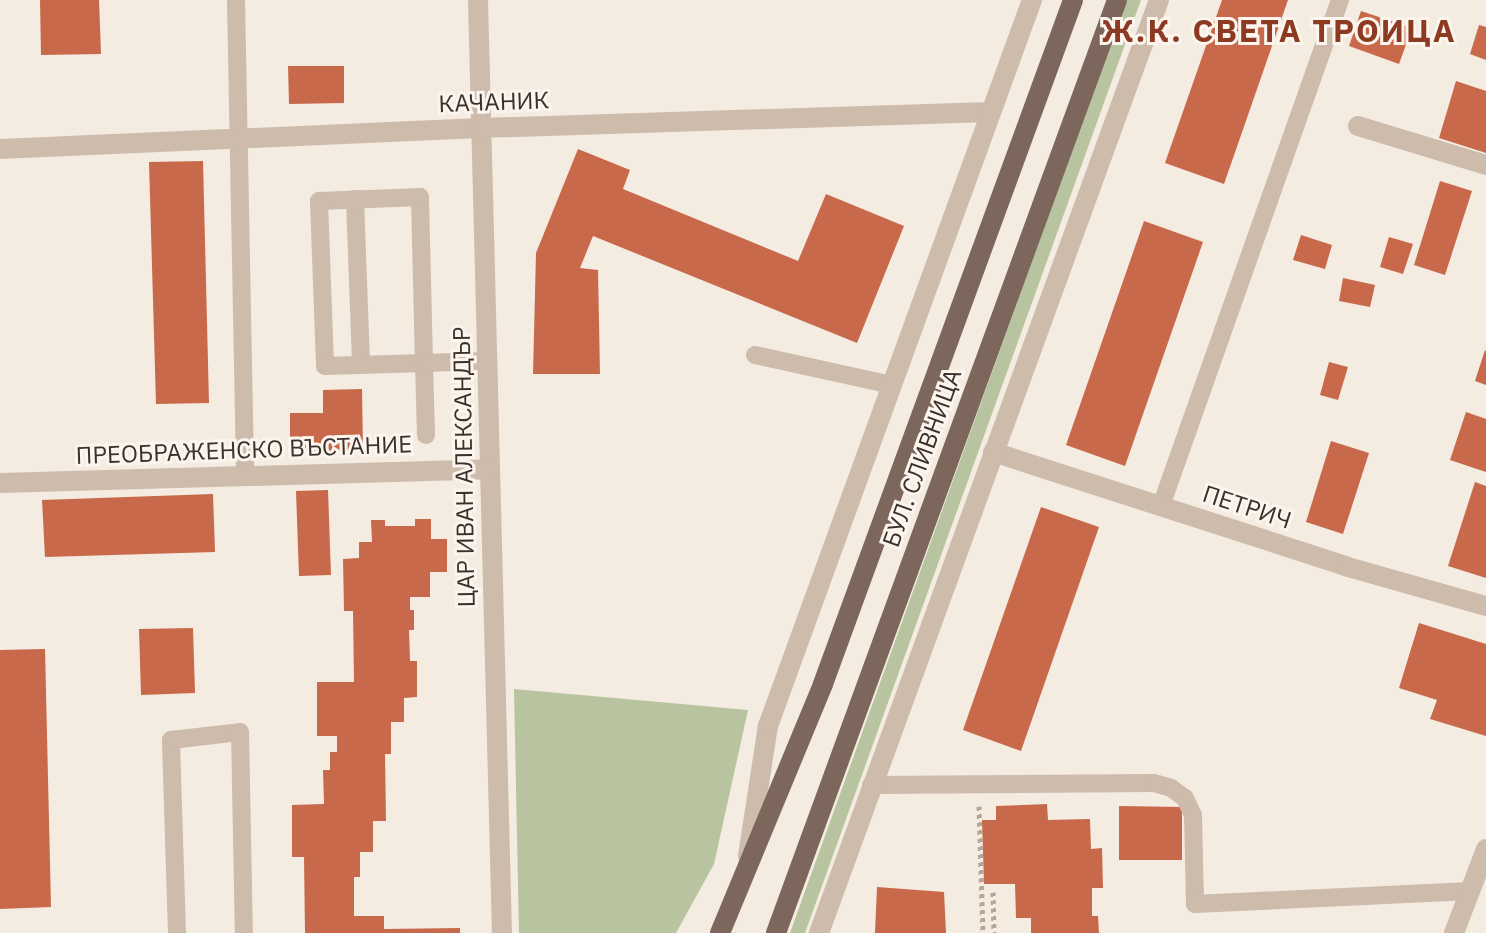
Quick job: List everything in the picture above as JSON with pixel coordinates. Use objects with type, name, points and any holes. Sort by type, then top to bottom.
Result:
[{"type":"main road","name":"БУЛ. СЛИВНИЦА","points":[[720,933],[823,684],[1073,0]]},
{"type":"main road","name":"БУЛ. СЛИВНИЦА","points":[[776,933],[1117,0]]},
{"type":"street","name":"ЦАР ИВАН АЛЕКСАНДЪР","points":[[478,0],[502,933]]},
{"type":"street","name":"БУЛ. СЛИВНИЦА","points":[[745,877],[768,726],[1032,0]]},
{"type":"street","points":[[819,933],[1159,0]]},
{"type":"street","name":"КАЧАНИК","points":[[0,149],[481,128],[991,112]]},
{"type":"street","points":[[1358,126],[1486,165]]},
{"type":"street","name":"ПЕТРИЧ","points":[[993,452],[1348,567],[1486,606]]},
{"type":"street","name":"ПРЕОБРАЖЕНСКО ВЪСТАНИЕ","points":[[0,483],[490,469]]},
{"type":"street","points":[[1454,933],[1486,849]]},
{"type":"lane","points":[[236,0],[245,475]]},
{"type":"lane","points":[[1161,506],[1340,0]]},
{"type":"lane","points":[[426,435],[424,363],[420,197],[319,201],[325,366],[361,365],[424,363],[487,361]]},
{"type":"lane","points":[[355,199],[361,365]]},
{"type":"lane","points":[[755,355],[892,385]]},
{"type":"lane","points":[[177,933],[171,740],[240,732],[244,933]]},
{"type":"lane","points":[[871,785],[1154,783],[1171,788],[1185,798],[1193,815],[1195,904],[1470,891]]},
{"type":"path","points":[[978,786],[983,933]]},
{"type":"path","points":[[993,892],[994,933]]},
{"type":"green space","points":[[1126,0],[1141,0],[805,933],[790,933]]},
{"type":"green space","points":[[514,689],[748,710],[714,864],[676,933],[519,933]]},
{"type":"building","points":[[40,0],[99,0],[101,54],[41,55]]},
{"type":"building","points":[[1222,0],[1288,0],[1224,184],[1165,163]]},
{"type":"building","points":[[1361,11],[1412,28],[1399,64],[1349,46]]},
{"type":"building","points":[[1479,25],[1486,27],[1486,60],[1470,54]]},
{"type":"building","points":[[288,66],[344,66],[344,103],[289,104]]},
{"type":"building","points":[[1456,81],[1486,91],[1486,153],[1439,138]]},
{"type":"building","points":[[578,149],[630,170],[623,189],[798,261],[826,194],[904,226],[857,343],[593,236],[580,268],[598,270],[600,374],[533,374],[536,253]]},
{"type":"building","points":[[203,161],[209,403],[156,404],[149,162]]},
{"type":"building","points":[[1440,181],[1472,191],[1445,275],[1414,265]]},
{"type":"building","points":[[1144,221],[1203,242],[1125,466],[1066,445]]},
{"type":"building","points":[[1301,235],[1332,245],[1325,269],[1293,260]]},
{"type":"building","points":[[1389,237],[1413,244],[1403,274],[1380,267]]},
{"type":"building","points":[[1343,278],[1375,285],[1370,307],[1339,301]]},
{"type":"building","points":[[1486,351],[1486,385],[1475,381]]},
{"type":"building","points":[[1329,362],[1348,367],[1338,400],[1320,395]]},
{"type":"building","points":[[362,389],[363,451],[290,451],[290,413],[323,413],[323,390]]},
{"type":"building","points":[[1466,412],[1486,419],[1486,472],[1450,460]]},
{"type":"building","points":[[1331,441],[1369,453],[1343,534],[1306,522]]},
{"type":"building","points":[[1475,482],[1486,486],[1486,578],[1448,566]]},
{"type":"building","points":[[328,490],[331,575],[299,576],[296,491]]},
{"type":"building","points":[[213,494],[215,552],[45,557],[42,500]]},
{"type":"building","points":[[1041,507],[1099,527],[1021,751],[963,730]]},
{"type":"building","points":[[415,519],[431,519],[431,539],[447,539],[447,572],[430,572],[430,597],[410,597],[410,610],[414,610],[414,630],[409,630],[410,661],[417,661],[417,697],[404,698],[404,722],[391,722],[391,754],[385,754],[386,821],[373,821],[373,852],[360,852],[360,877],[354,877],[354,916],[384,916],[384,929],[460,928],[460,933],[305,933],[304,857],[292,857],[292,805],[324,804],[323,770],[330,770],[330,752],[337,752],[337,736],[317,736],[317,682],[354,682],[353,611],[344,611],[343,559],[359,558],[359,542],[372,542],[371,520],[385,520],[385,526],[415,526]]},
{"type":"building","points":[[1419,623],[1486,644],[1486,736],[1430,719],[1437,700],[1399,688]]},
{"type":"building","points":[[193,628],[195,693],[141,695],[139,629]]},
{"type":"building","points":[[45,649],[51,907],[0,909],[0,650]]},
{"type":"building","points":[[1047,804],[1048,820],[1090,819],[1091,849],[1102,848],[1103,888],[1092,888],[1092,916],[1098,916],[1099,933],[1031,933],[1031,918],[1016,918],[1015,884],[984,884],[982,820],[996,820],[996,806]]},
{"type":"building","points":[[1119,806],[1182,807],[1182,860],[1119,860]]},
{"type":"building","points":[[877,887],[944,892],[946,933],[875,933]]},
{"type":"district","name":"Ж.К. СВЕТА ТРОИЦА","points":[[1279,30]]}]
